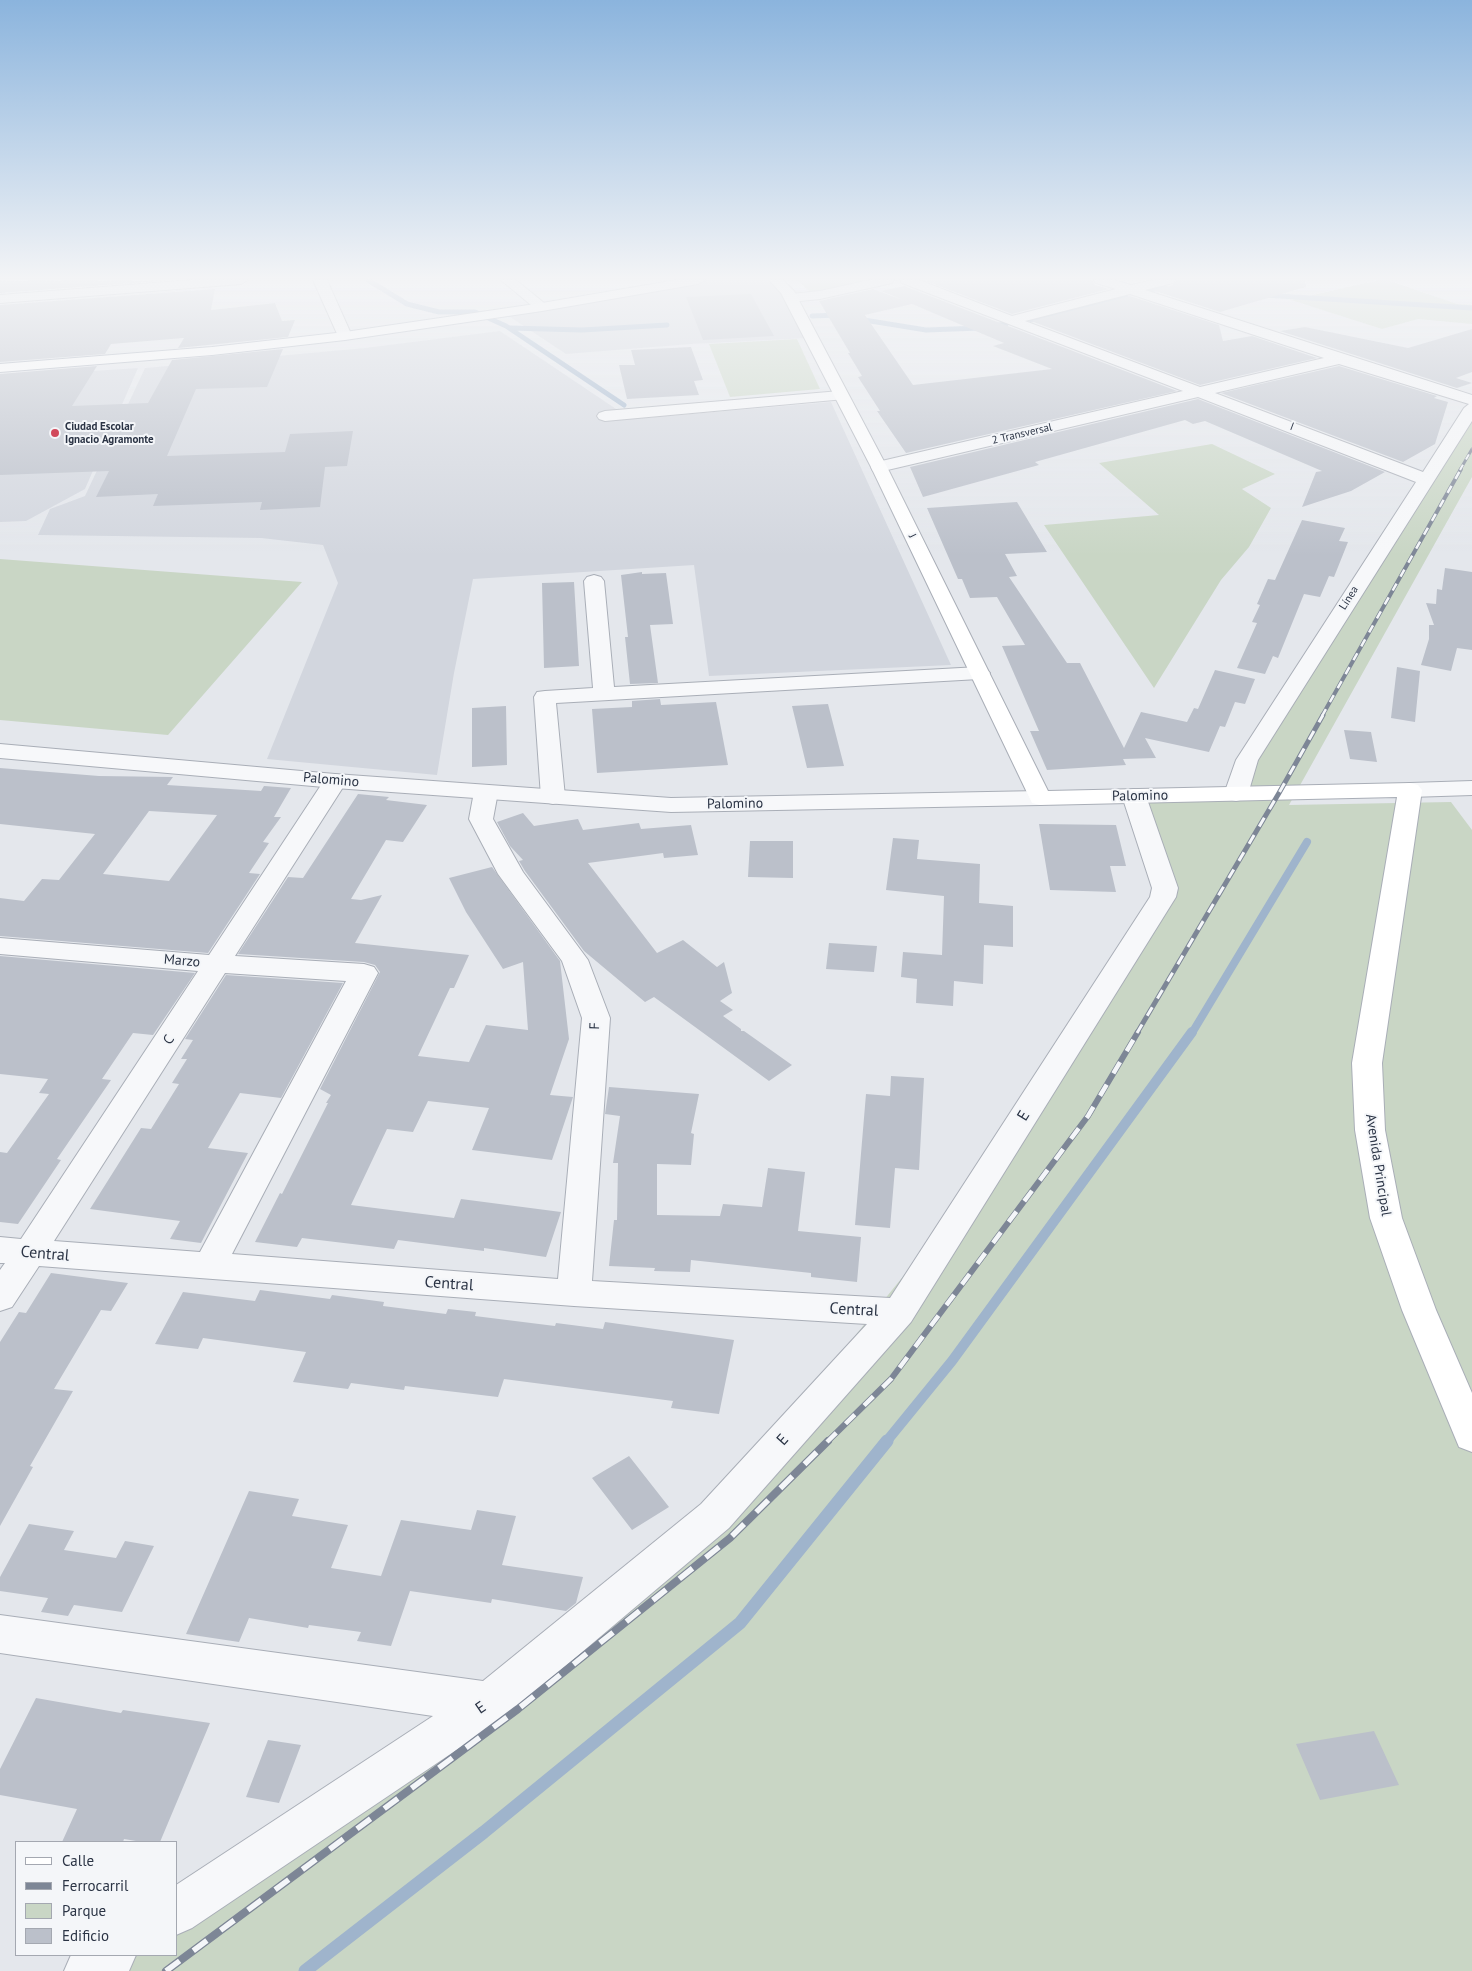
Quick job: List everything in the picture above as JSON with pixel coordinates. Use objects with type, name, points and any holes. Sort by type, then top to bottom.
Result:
[{"type":"main road","name":"J","points":[[828,372],[878,467],[1040,798]]},
{"type":"main road","name":"Palomino","points":[[1040,798],[1410,790]]},
{"type":"main road","name":"Avenida Principal","points":[[1410,790],[1367,1063],[1370,1130],[1386,1218],[1419,1310],[1472,1436]]},
{"type":"street","name":"I","points":[[1149,372],[1424,479]]},
{"type":"street","name":"2 Transversal","points":[[878,467],[1286,372]]},
{"type":"street","points":[[1382,372],[1472,400]]},
{"type":"street","points":[[605,416],[840,396]]},
{"type":"street","name":"Línea","points":[[1236,794],[1247,760],[1424,479],[1472,408]]},
{"type":"street","points":[[594,581],[604,694]]},
{"type":"street","points":[[553,797],[545,698],[978,673]]},
{"type":"street","name":"Palomino","points":[[0,750],[335,781],[671,805],[1040,798]]},
{"type":"street","name":"C","points":[[0,1298],[15,1252],[218,964],[335,781]]},
{"type":"street","name":"Palomino","points":[[1410,790],[1472,788]]},
{"type":"street","name":"F","points":[[486,792],[481,819],[512,874],[575,960],[596,1018],[574,1293]]},
{"type":"street","name":"E","points":[[178,1911],[489,1703],[715,1516],[899,1312],[1163,897],[1165,888],[1134,796]]},
{"type":"street","name":"Marzo","points":[[0,946],[218,964],[364,973],[209,1267]]},
{"type":"street","name":"Central","points":[[15,1252],[574,1293],[899,1312]]},
{"type":"street","points":[[0,1634],[489,1703]]},
{"type":"street","points":[[88,1971],[110,1956]]},
{"type":"shaded area","name":"Ciudad Escolar Ignacio Agramonte","points":[[77,372],[136,372],[85,489],[26,521],[0,522],[0,377]]},
{"type":"shaded area","points":[[143,372],[561,372],[631,419],[831,402],[951,665],[709,676],[694,565],[473,579],[454,673],[437,775],[267,759],[338,583],[323,545],[261,538],[38,535],[50,509],[85,496]]},
{"type":"green space","points":[[720,372],[812,372],[820,389],[730,397]]},
{"type":"green space","points":[[1472,406],[1472,477],[1289,805],[1451,802],[1472,830],[1472,1971],[77,1971],[99,1956],[178,1956],[178,1900],[436,1718],[736,1483],[1015,1138],[1163,898],[1128,804],[1235,794]]},
{"type":"green space","points":[[1212,444],[1275,474],[1242,489],[1271,508],[1249,547],[1221,580],[1154,688],[1044,525],[1159,515],[1099,463]]},
{"type":"green space","points":[[0,559],[302,582],[168,735],[0,720]]},
{"type":"building","points":[[93,372],[72,406],[148,403],[165,372],[273,372],[267,387],[196,389],[167,456],[285,452],[290,434],[353,431],[347,466],[325,467],[320,507],[260,510],[262,502],[153,506],[158,494],[96,497],[109,471],[0,475],[0,374]]},
{"type":"building","points":[[621,372],[700,372],[703,380],[694,381],[699,395],[627,399]]},
{"type":"building","points":[[860,372],[904,372],[913,385],[1026,372],[1128,372],[1177,391],[906,453],[877,411],[880,411],[858,377],[862,376]]},
{"type":"building","points":[[1166,372],[1256,372],[1200,385]]},
{"type":"building","points":[[1313,372],[1359,372],[1437,396],[1434,398],[1448,402],[1435,444],[1403,462],[1221,393]]},
{"type":"building","points":[[1407,372],[1472,372],[1456,378],[1472,383],[1457,388]]},
{"type":"building","points":[[1198,399],[1385,472],[1351,491],[1302,507],[1316,472],[1322,471],[1205,421],[1193,424],[1185,420],[1035,462],[1039,465],[923,497],[910,467]]},
{"type":"building","points":[[1017,502],[1047,552],[1005,554],[1017,576],[1009,577],[1067,663],[1080,663],[1124,748],[1141,712],[1187,722],[1194,708],[1198,709],[1215,670],[1255,679],[1245,704],[1235,702],[1225,727],[1220,726],[1209,752],[1145,738],[1156,758],[1123,759],[1126,765],[1047,770],[1030,731],[1039,731],[1002,646],[1025,645],[997,597],[970,598],[962,579],[958,579],[927,508]]},
{"type":"building","points":[[1302,520],[1345,528],[1339,541],[1348,542],[1334,577],[1329,576],[1320,597],[1304,594],[1278,658],[1273,656],[1265,674],[1237,668],[1257,623],[1252,622],[1260,605],[1257,604],[1268,579],[1275,580]]},
{"type":"building","points":[[1445,568],[1472,572],[1472,650],[1457,648],[1451,671],[1421,665],[1429,639],[1429,625],[1434,625],[1426,603],[1436,604],[1437,589],[1442,590]]},
{"type":"building","points":[[642,572],[642,574],[666,573],[673,624],[650,625],[658,683],[630,684],[625,637],[628,637],[621,575]]},
{"type":"building","points":[[574,582],[579,666],[544,668],[542,583]]},
{"type":"building","points":[[1397,667],[1420,671],[1415,722],[1391,718]]},
{"type":"building","points":[[660,699],[661,705],[716,702],[728,765],[597,773],[592,709],[632,707],[632,701]]},
{"type":"building","points":[[828,704],[844,766],[807,768],[792,706]]},
{"type":"building","points":[[506,706],[507,765],[472,767],[472,708]]},
{"type":"building","points":[[1344,730],[1371,732],[1377,762],[1350,759]]},
{"type":"building","points":[[0,768],[99,776],[173,777],[167,785],[261,791],[264,786],[291,788],[274,817],[281,817],[263,842],[269,843],[249,873],[260,874],[208,953],[0,936],[0,898],[24,901],[42,879],[59,880],[95,834],[0,824]],"holes":[[[149,811],[217,815],[169,881],[103,874]]]},
{"type":"building","points":[[358,794],[389,797],[386,800],[427,805],[403,842],[386,840],[351,899],[361,900],[382,895],[355,943],[469,955],[454,988],[450,988],[418,1056],[469,1062],[486,1025],[528,1030],[523,962],[503,969],[466,912],[449,878],[492,867],[560,961],[569,1039],[550,1095],[573,1097],[552,1160],[472,1150],[489,1108],[428,1101],[413,1132],[387,1129],[351,1205],[454,1218],[461,1199],[561,1212],[546,1257],[484,1248],[484,1251],[398,1240],[394,1249],[302,1238],[297,1247],[255,1242],[280,1193],[282,1194],[328,1103],[326,1103],[331,1095],[320,1089],[380,972],[375,965],[364,962],[238,954],[288,877],[303,878]]},
{"type":"building","points":[[523,813],[534,826],[578,819],[583,830],[639,823],[641,829],[691,825],[698,855],[664,858],[663,853],[588,863],[657,953],[683,940],[717,967],[724,962],[732,993],[720,1001],[733,1010],[723,1016],[741,1029],[741,1031],[744,1031],[792,1065],[769,1081],[654,997],[645,1002],[584,951],[525,871],[519,861],[523,860],[510,846],[497,822]]},
{"type":"building","points":[[1039,824],[1116,825],[1126,866],[1110,866],[1116,892],[1050,890]]},
{"type":"building","points":[[893,838],[919,840],[917,859],[980,864],[979,903],[1013,906],[1013,947],[984,945],[983,984],[954,981],[953,1006],[916,1003],[917,979],[901,977],[903,952],[942,955],[944,896],[886,890]]},
{"type":"building","points":[[750,841],[793,841],[793,878],[748,877]]},
{"type":"building","points":[[829,943],[877,946],[874,972],[826,969]]},
{"type":"building","points":[[0,956],[195,973],[153,1035],[133,1033],[102,1079],[111,1080],[57,1159],[61,1160],[18,1224],[0,1222],[0,1152],[7,1153],[49,1094],[39,1093],[48,1079],[0,1074]]},
{"type":"building","points":[[226,975],[343,983],[281,1098],[240,1093],[208,1148],[248,1153],[201,1243],[170,1239],[180,1221],[90,1209],[141,1128],[151,1129],[179,1084],[172,1083],[187,1059],[181,1059],[193,1040],[185,1039]]},
{"type":"building","points":[[891,1076],[924,1078],[919,1170],[895,1168],[890,1228],[855,1225],[866,1094],[890,1096]]},
{"type":"building","points":[[609,1087],[699,1094],[691,1133],[694,1134],[691,1165],[657,1164],[657,1215],[720,1216],[723,1204],[762,1207],[768,1168],[805,1172],[798,1231],[861,1237],[857,1282],[811,1277],[811,1273],[691,1260],[690,1272],[654,1271],[655,1268],[609,1266],[614,1220],[617,1220],[618,1163],[613,1163],[620,1116],[605,1114]]},
{"type":"building","points":[[51,1273],[128,1283],[111,1311],[101,1310],[54,1389],[73,1391],[30,1466],[33,1467],[0,1526],[0,1342],[19,1312],[26,1313]]},
{"type":"building","points":[[260,1290],[330,1299],[332,1295],[384,1302],[383,1306],[446,1314],[448,1309],[476,1312],[475,1316],[555,1326],[556,1323],[603,1329],[605,1322],[734,1340],[719,1414],[671,1408],[673,1401],[504,1379],[498,1397],[405,1386],[404,1390],[351,1383],[348,1389],[293,1382],[306,1352],[203,1338],[198,1349],[155,1344],[183,1292],[255,1301]]},
{"type":"building","points":[[629,1456],[669,1507],[632,1530],[592,1478]]},
{"type":"building","points":[[249,1491],[299,1499],[292,1516],[348,1525],[331,1568],[381,1576],[401,1520],[471,1530],[477,1510],[516,1516],[502,1565],[583,1577],[576,1603],[566,1611],[492,1599],[491,1603],[410,1591],[391,1646],[357,1641],[361,1632],[309,1625],[308,1628],[249,1618],[239,1642],[186,1634]]},
{"type":"building","points":[[29,1524],[74,1531],[64,1550],[116,1558],[125,1541],[154,1546],[122,1612],[74,1605],[68,1616],[41,1612],[48,1598],[0,1591],[0,1577]]},
{"type":"building","points":[[36,1698],[121,1713],[123,1710],[210,1723],[160,1841],[124,1839],[123,1841],[62,1841],[77,1809],[0,1795],[0,1769]]},
{"type":"building","points":[[1374,1731],[1399,1785],[1320,1800],[1296,1744]]},
{"type":"building","points":[[268,1740],[301,1745],[279,1803],[246,1797]]},
{"type":"waterway","points":[[575,372],[624,405]]},
{"type":"waterway","points":[[1192,1033],[1307,842]]},
{"type":"waterway","points":[[886,1442],[952,1361],[1192,1032]]},
{"type":"waterway","points":[[305,1971],[484,1832],[740,1623],[887,1441]]},
{"type":"railway","points":[[1460,470],[1472,449]]},
{"type":"railway","points":[[1322,716],[1461,469]]},
{"type":"railway","points":[[1137,1033],[1323,715]]},
{"type":"railway","points":[[827,1442],[891,1379],[1088,1116],[1138,1032]]},
{"type":"railway","points":[[166,1971],[518,1709],[730,1538],[828,1441]]},
{"type":"place","name":"Ciudad Escolar Ignacio Agramonte","points":[[55,433]]}]
